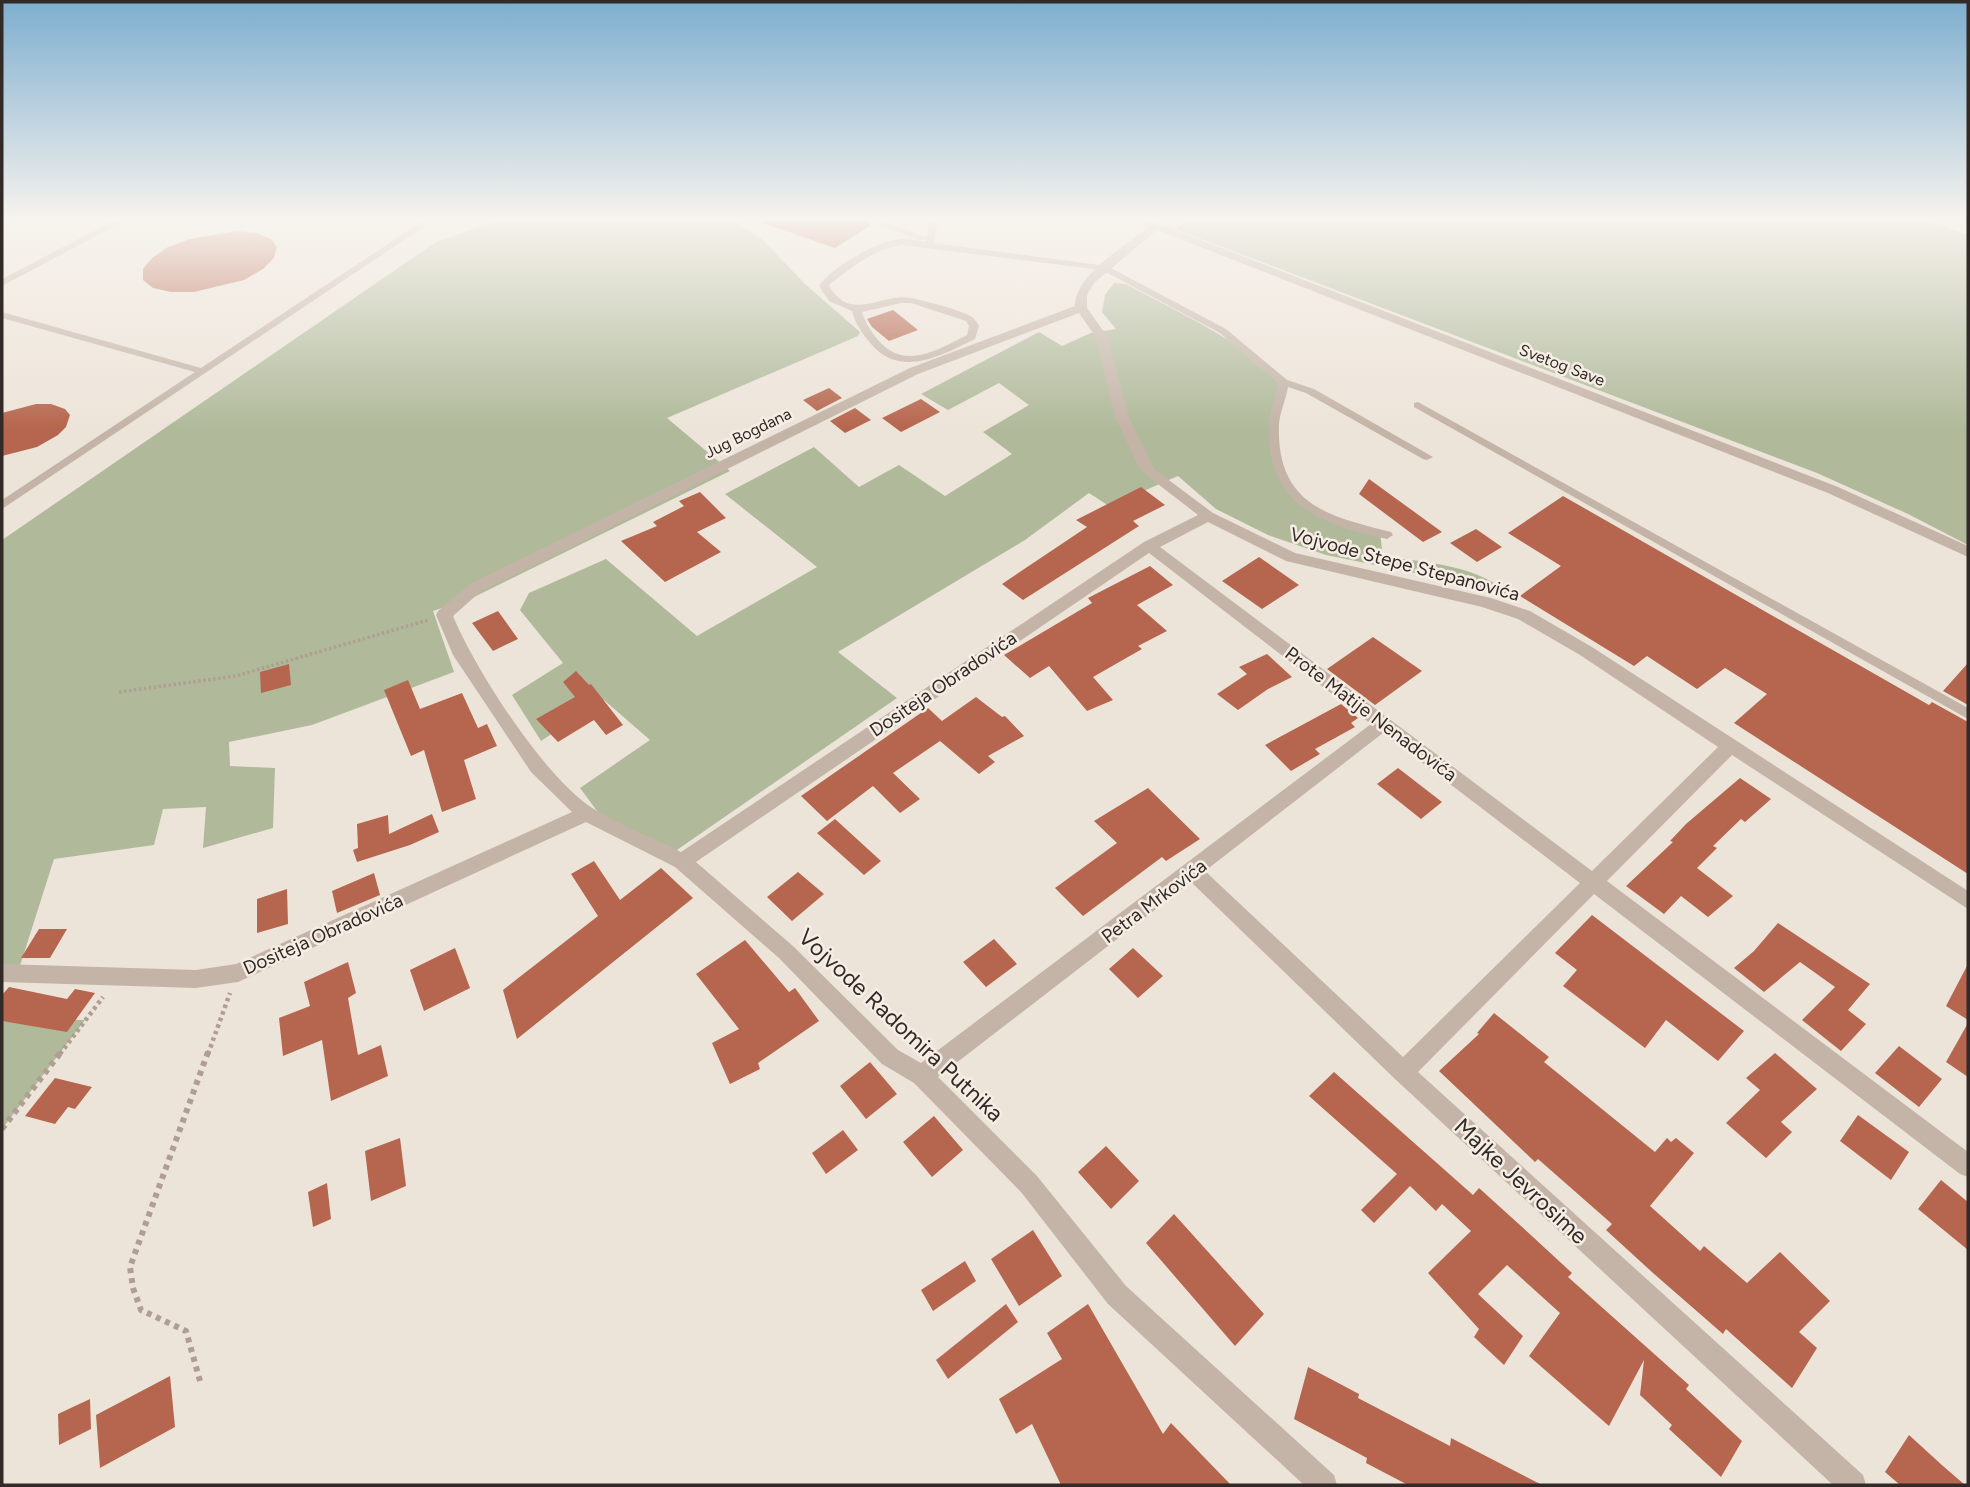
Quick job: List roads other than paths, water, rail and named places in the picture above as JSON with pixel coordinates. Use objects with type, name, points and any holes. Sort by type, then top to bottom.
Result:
[{"type":"street","points":[[1081,308],[1081,295],[1084,289]]},
{"type":"street","name":"Svetog Save","points":[[1319,289],[1821,485],[1968,552]]},
{"type":"street","name":"Vojvode Stepe Stepanovića","points":[[1081,308],[1101,336],[1122,417],[1148,471],[1208,516],[1245,537],[1291,557],[1485,602],[1524,615],[1586,651],[1968,901]]},
{"type":"street","name":"Jug Bogdana","points":[[444,615],[475,587],[914,371],[1081,308]]},
{"type":"street","name":"Dositeja Obradovića","points":[[682,861],[1149,546],[1208,516]]},
{"type":"street","name":"Prote Matije Nenadovića","points":[[1149,546],[1968,1166]]},
{"type":"street","name":"Vojvode Radomira Putnika","points":[[444,615],[458,651],[537,767],[586,814],[682,861],[786,952],[890,1057],[922,1076],[1029,1184],[1116,1295],[1324,1485]]},
{"type":"street","name":"Petra Mrkovića","points":[[922,1076],[1193,872],[1384,723]]},
{"type":"street","points":[[1403,1072],[1730,746]]},
{"type":"street","name":"Dositeja Obradovića","points":[[2,973],[196,979],[237,973],[586,814]]},
{"type":"street","name":"Majke Jevrosime","points":[[1193,872],[1834,1478],[1853,1485]]},
{"type":"lane","points":[[2,505],[325,289]]},
{"type":"lane","points":[[826,289],[832,299],[857,310],[912,300],[969,318],[974,326],[972,337],[923,359],[892,358],[879,350],[858,319],[857,310]]},
{"type":"lane","points":[[1146,289],[1205,319],[1237,341],[1283,382],[1310,391],[1427,457]]},
{"type":"lane","points":[[2,315],[202,371]]},
{"type":"lane","points":[[1283,382],[1274,423],[1283,480],[1317,516],[1387,535]]},
{"type":"lane","points":[[1418,405],[1968,714]]}]
